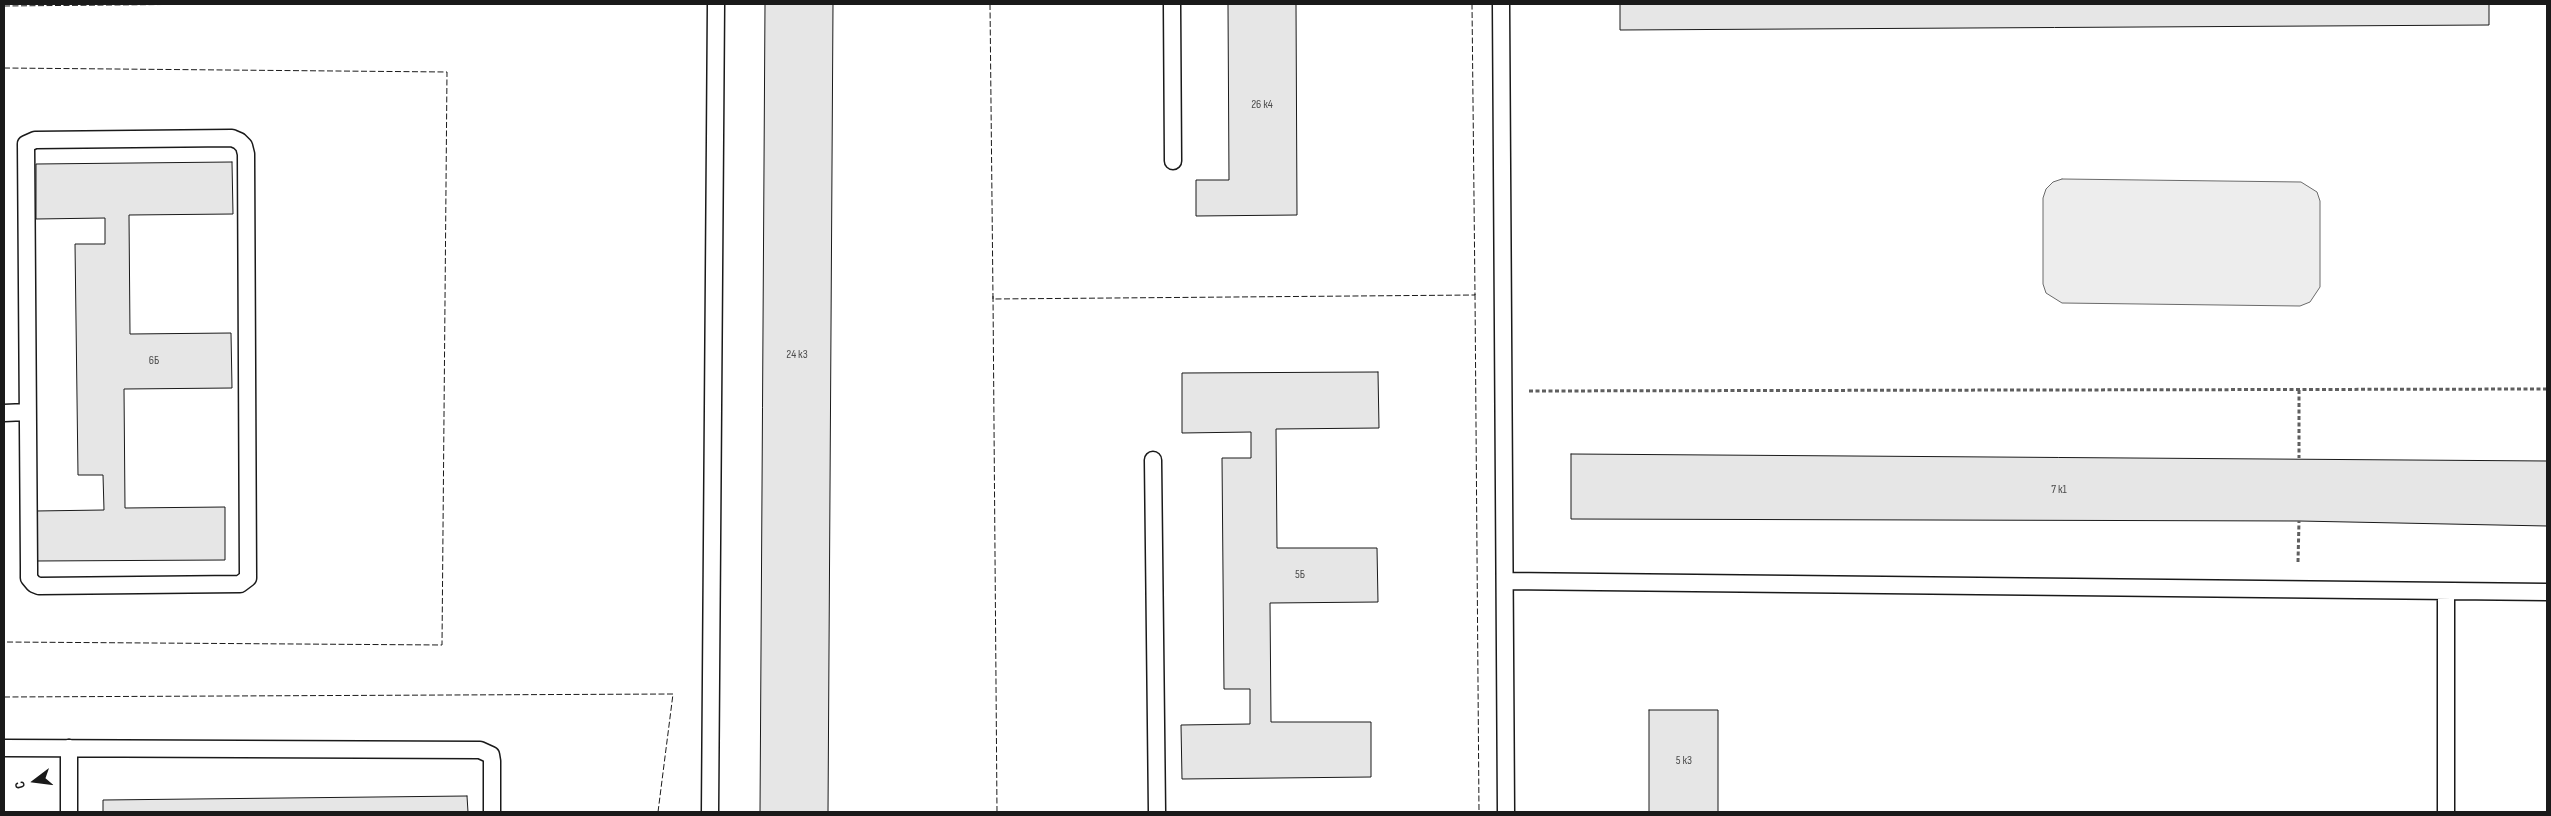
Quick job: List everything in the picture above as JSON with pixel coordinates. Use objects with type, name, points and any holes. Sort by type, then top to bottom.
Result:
[{"type":"lane","points":[[710,812],[716,4]]},
{"type":"lane","points":[[1172,4],[1173,161]]},
{"type":"lane","points":[[1501,4],[1506,812]]},
{"type":"lane","points":[[232,138],[239,141],[244,146],[246,154],[248,578],[240,584],[40,586],[34,584],[29,578],[27,412],[26,144],[35,140],[232,138]]},
{"type":"lane","points":[[4,412],[27,412]]},
{"type":"lane","points":[[1154,460],[1157,812]]},
{"type":"lane","points":[[1505,580],[2547,592]]},
{"type":"lane","points":[[2446,591],[2446,812]]},
{"type":"lane","points":[[4,748],[480,750],[490,755],[492,761],[492,812]]},
{"type":"lane","points":[[69,748],[69,812]]},
{"type":"path","points":[[1504,391],[2547,389]]},
{"type":"path","points":[[2299,390],[2299,458]]},
{"type":"path","points":[[2298,590],[2300,521]]},
{"type":"shaded area","points":[[2062,179],[2301,182],[2317,192],[2320,201],[2320,287],[2310,302],[2300,306],[2062,303],[2046,293],[2043,284],[2043,198],[2046,189],[2053,182]]},
{"type":"building","points":[[765,4],[833,4],[828,812],[760,812]]},
{"type":"building","points":[[1228,4],[1296,4],[1297,215],[1196,216],[1196,180],[1229,180]]},
{"type":"building","points":[[1620,4],[2489,4],[2489,25],[1620,30]]},
{"type":"building","points":[[232,162],[233,214],[129,215],[130,334],[231,333],[232,388],[124,389],[125,508],[225,507],[225,560],[35,561],[35,511],[104,510],[103,475],[78,475],[75,244],[105,244],[105,218],[36,219],[36,164]]},
{"type":"building","points":[[1378,372],[1379,428],[1276,429],[1277,548],[1377,548],[1378,602],[1270,603],[1271,722],[1371,722],[1371,777],[1182,779],[1181,725],[1250,724],[1250,689],[1224,689],[1222,458],[1251,458],[1251,432],[1182,433],[1182,373]]},
{"type":"building","points":[[1571,454],[2547,461],[2547,526],[2299,521],[1571,519]]},
{"type":"building","points":[[1649,710],[1718,710],[1718,812],[1649,812]]},
{"type":"building","points":[[467,796],[468,812],[103,812],[103,800]]},
{"type":"fence","points":[[4,6],[218,4]]},
{"type":"fence","points":[[990,4],[993,299],[1475,295],[1472,4]]},
{"type":"fence","points":[[4,68],[447,72],[442,645],[4,642]]},
{"type":"fence","points":[[1475,294],[1479,812]]},
{"type":"fence","points":[[993,296],[997,812]]},
{"type":"fence","points":[[4,697],[673,694],[658,812]]}]
